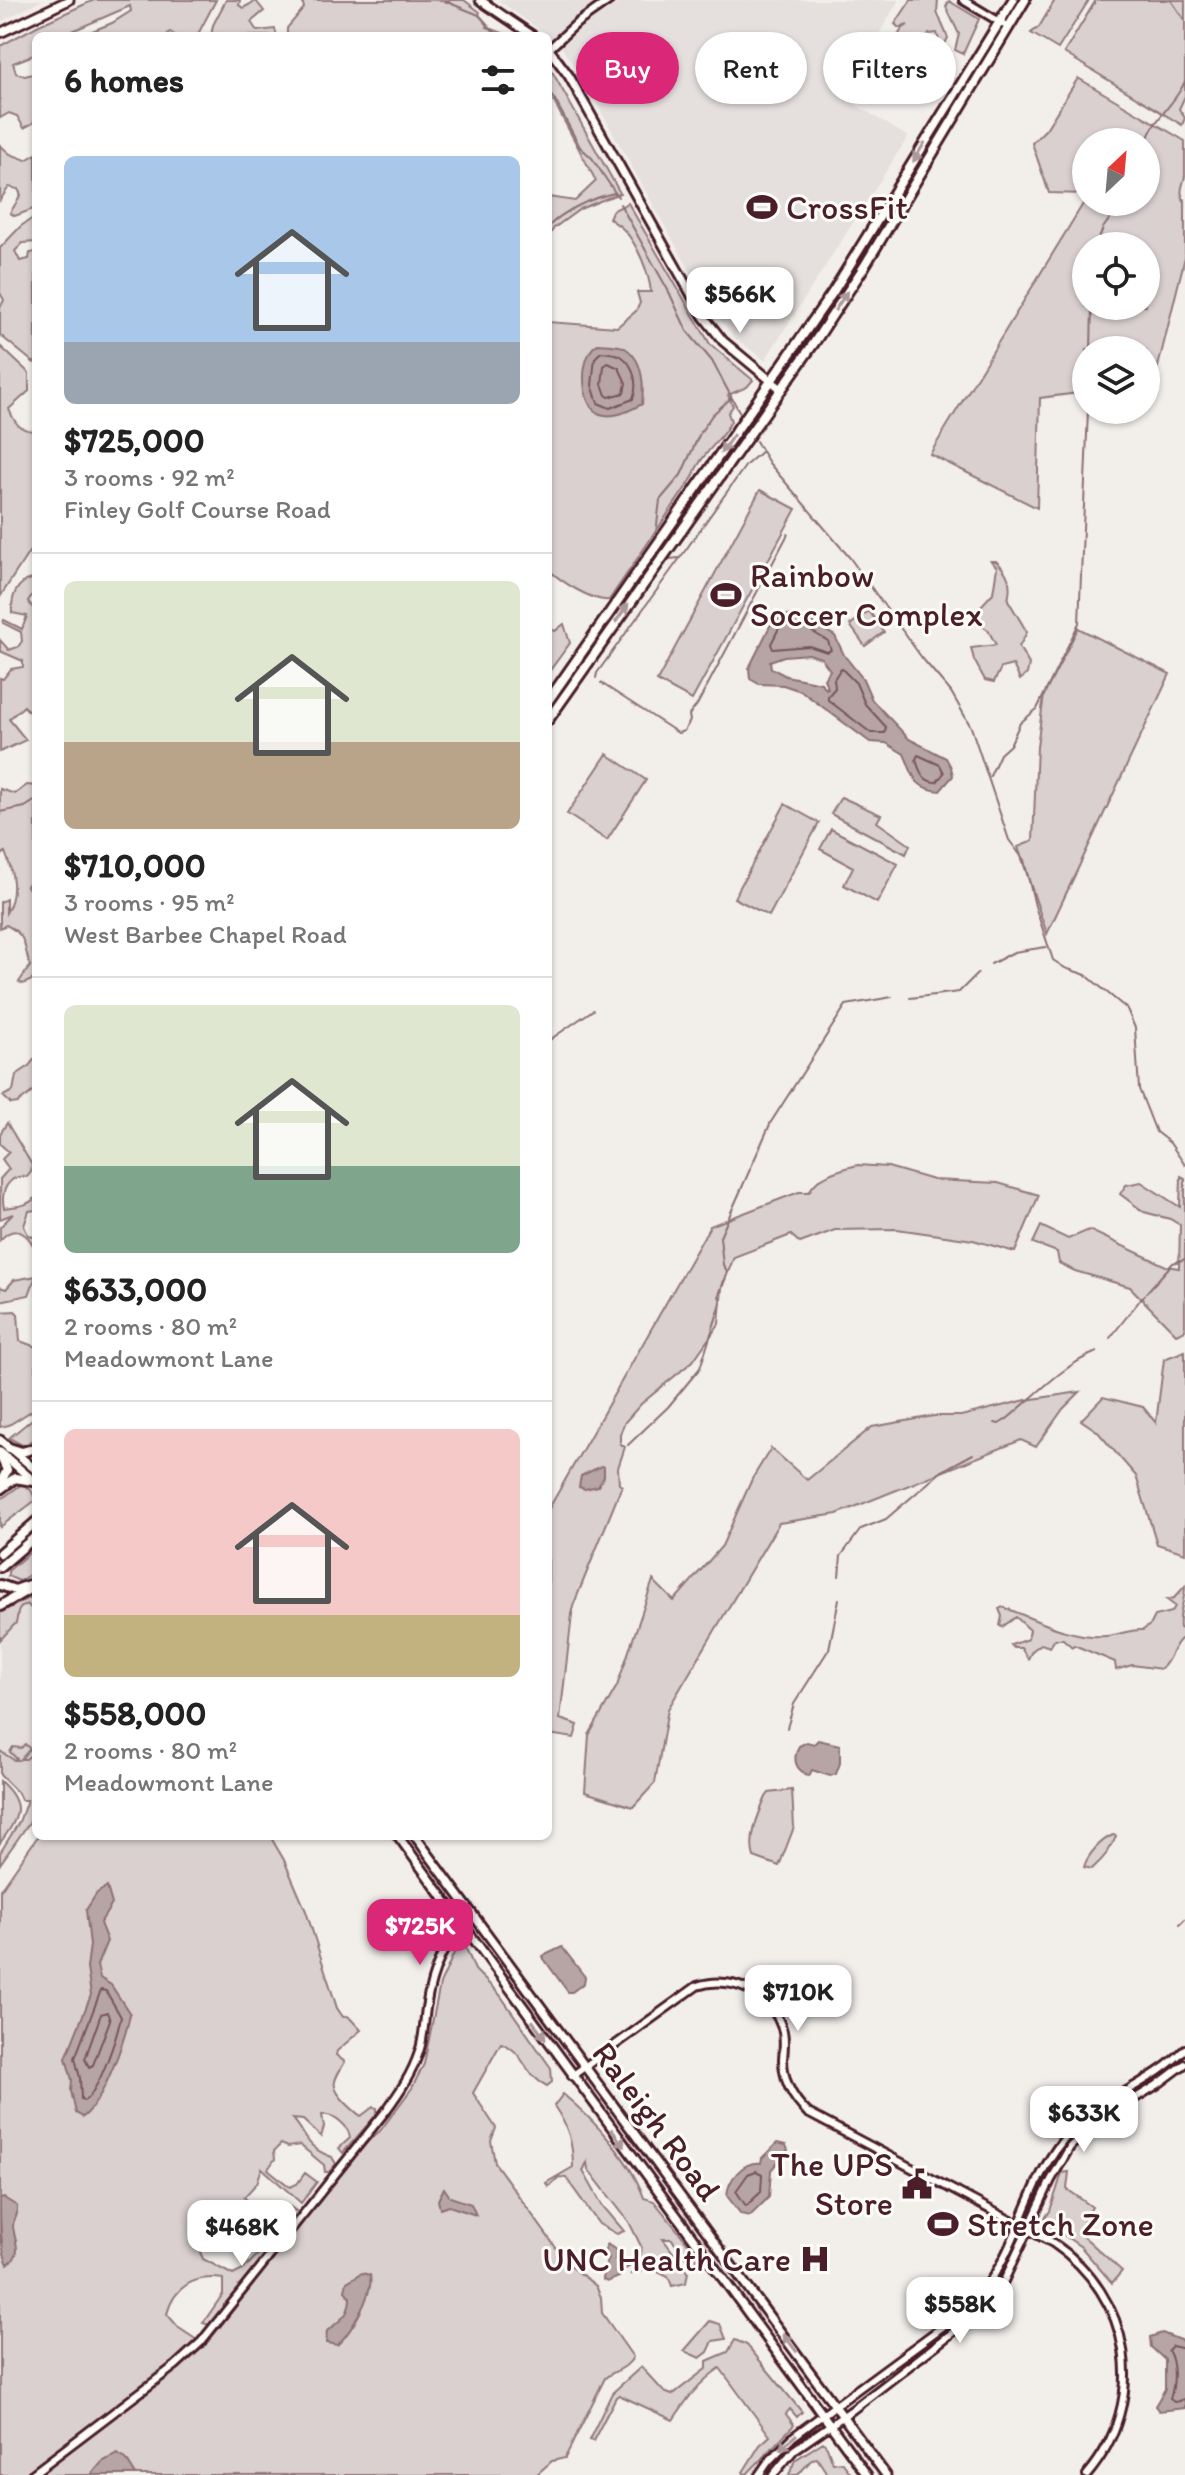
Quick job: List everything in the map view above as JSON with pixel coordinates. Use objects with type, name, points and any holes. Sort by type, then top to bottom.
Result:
[{"type":"highway","points":[[552,695],[833,292],[1013,0]]},
{"type":"highway","points":[[552,714],[864,267],[1025,0]]},
{"type":"highway","points":[[0,1486],[7,1471],[3,1452],[32,1449]]},
{"type":"highway","points":[[0,1486],[15,1478],[32,1481]]},
{"type":"highway","points":[[0,1553],[32,1525]]},
{"type":"highway","points":[[0,1567],[32,1539]]},
{"type":"highway","points":[[0,1585],[15,1590],[32,1584]]},
{"type":"highway","points":[[0,1606],[32,1586]]},
{"type":"main road","points":[[0,33],[69,0]]},
{"type":"main road","points":[[480,0],[527,32]]},
{"type":"main road","points":[[552,53],[569,76],[704,317],[723,341],[781,389]]},
{"type":"main road","points":[[0,1440],[3,1452],[32,1479]]},
{"type":"main road","points":[[3,1452],[32,1468]]},
{"type":"main road","name":"Raleigh Road","points":[[401,1840],[867,2475]]},
{"type":"main road","name":"Raleigh Road","points":[[418,1840],[886,2475]]},
{"type":"street","points":[[552,46],[577,23],[610,0]]},
{"type":"street","points":[[963,0],[1008,27]]},
{"type":"street","points":[[31,2475],[176,2365],[201,2342],[385,2112],[420,2050],[435,1972],[461,1923],[473,1914]]},
{"type":"street","points":[[572,2076],[697,1986],[719,1982],[742,1987],[761,1998],[777,2017],[783,2036],[783,2068],[789,2089],[808,2113],[1064,2250],[1087,2272],[1105,2297],[1122,2339],[1125,2379],[1121,2409],[1108,2444],[1087,2475]]},
{"type":"street","points":[[759,2475],[780,2449],[822,2415],[973,2302],[997,2274],[1047,2163],[1067,2135],[1102,2106],[1145,2080],[1185,2049]]},
{"type":"street","points":[[773,2475],[794,2450],[979,2312],[1004,2281],[1055,2171],[1070,2147],[1095,2123],[1185,2064]]},
{"type":"street","points":[[1145,2080],[1151,2089]]},
{"type":"shaded area","points":[[0,0],[42,0],[0,22]]},
{"type":"shaded area","points":[[94,0],[216,0],[199,32],[90,32],[131,11],[130,6],[70,32],[32,32],[32,56],[13,63],[16,73],[32,74],[32,124],[24,128],[17,116],[9,113],[0,118],[0,46]]},
{"type":"shaded area","points":[[226,0],[240,0],[239,5],[243,8],[256,1],[264,11],[251,22],[257,31],[275,29],[276,32],[212,32]]},
{"type":"shaded area","points":[[302,0],[464,0],[480,12],[487,27],[500,32],[287,32],[304,8]]},
{"type":"shaded area","points":[[498,0],[598,0],[552,37],[552,32],[543,32]]},
{"type":"shaded area","points":[[623,0],[899,0],[880,32],[823,32],[823,104],[855,104],[908,137],[765,360],[735,338],[713,312],[597,104],[679,104],[679,32],[577,32]]},
{"type":"shaded area","points":[[911,0],[938,0],[937,12],[945,32],[900,32],[908,25],[899,28],[895,24]]},
{"type":"shaded area","points":[[1055,0],[1089,0],[1058,49],[1031,33],[1039,27]]},
{"type":"shaded area","points":[[1096,0],[1185,0],[1185,96],[1179,109],[1185,118],[1182,125],[1064,53]]},
{"type":"shaded area","points":[[949,1],[979,19],[963,54],[956,50],[959,34],[946,7]]},
{"type":"shaded area","points":[[997,32],[962,97],[867,256],[789,373],[784,375],[952,104],[956,104],[956,98]]},
{"type":"shaded area","points":[[576,33],[576,69],[561,47]]},
{"type":"shaded area","points":[[552,72],[620,193],[580,209],[552,231],[552,198],[575,201],[596,181],[554,102]]},
{"type":"shaded area","points":[[1078,78],[1185,141],[1185,176],[1181,192],[1185,202],[1185,257],[1160,359],[1160,336],[1072,336],[1072,394],[1040,398],[1037,508],[930,454],[1076,216],[1160,216],[1160,128],[1072,128],[1072,194],[1049,193],[1032,143],[1046,129]]},
{"type":"shaded area","points":[[0,145],[10,154],[26,160],[32,156],[32,210],[15,216],[10,213],[21,195],[18,189],[9,187],[0,200]]},
{"type":"shaded area","points":[[628,203],[710,344],[753,380],[747,387],[728,395],[733,406],[728,413],[731,421],[727,428],[700,462],[693,477],[609,600],[602,600],[577,590],[552,572],[552,322],[617,327],[636,311],[640,303],[637,292],[651,292],[638,251],[622,228],[609,218],[612,211]]},
{"type":"shaded area","points":[[32,219],[32,242],[23,243],[15,251],[20,261],[29,259],[32,253],[32,361],[0,335],[0,308],[4,300],[0,293],[0,248]]},
{"type":"shaded area","points":[[0,346],[29,373],[29,391],[9,409],[19,426],[32,431],[32,556],[29,552],[0,597]]},
{"type":"shaded area","points":[[767,393],[680,528],[578,670],[623,597]]},
{"type":"shaded area","name":"Rainbow Soccer Complex","points":[[760,490],[796,509],[692,700],[657,681]]},
{"type":"shaded area","points":[[991,561],[996,561],[1007,574],[1010,589],[1008,600],[1027,632],[1019,647],[1029,664],[1027,674],[1020,680],[1013,665],[1001,668],[994,682],[985,680],[971,648],[996,645],[988,630],[976,622],[981,606],[993,593],[997,567]]},
{"type":"shaded area","points":[[32,579],[32,596],[28,601],[32,606],[32,715],[24,706],[9,719],[26,740],[0,752],[0,678],[3,679],[11,669],[23,667],[23,661],[0,651],[0,640],[9,650],[18,647],[22,641],[21,632],[3,623],[4,620],[22,629],[27,616],[12,613],[12,602],[18,587]]},
{"type":"shaded area","points":[[869,611],[884,632],[865,646],[850,625]]},
{"type":"shaded area","points":[[564,624],[570,643],[552,668],[552,630],[555,631]]},
{"type":"shaded area","points":[[1078,628],[1170,674],[1047,934],[1018,847],[1033,841],[1037,746],[1044,695]]},
{"type":"shaded area","points":[[607,754],[646,780],[607,840],[567,814]]},
{"type":"shaded area","points":[[27,785],[32,786],[32,879],[27,886],[32,894],[32,980],[23,984],[19,982],[30,966],[24,942],[13,929],[6,925],[0,928],[0,902],[6,899],[6,913],[13,890],[5,852],[0,857],[0,789],[15,794]]},
{"type":"shaded area","points":[[841,797],[881,815],[877,822],[910,845],[906,854],[831,814]]},
{"type":"shaded area","points":[[785,804],[819,823],[769,916],[734,898]]},
{"type":"shaded area","points":[[831,829],[898,864],[877,903],[844,885],[853,867],[820,849]]},
{"type":"shaded area","points":[[32,1062],[32,1092],[18,1103],[11,1104],[3,1096],[13,1091],[16,1075]]},
{"type":"shaded area","points":[[7,1123],[32,1165],[27,1177],[15,1178],[7,1185],[3,1196],[4,1208],[32,1200],[32,1211],[29,1211],[24,1226],[32,1236],[32,1244],[25,1235],[16,1231],[0,1240],[0,1227],[13,1214],[0,1219],[0,1179],[9,1169],[2,1159],[9,1152],[0,1144],[0,1134]]},
{"type":"shaded area","points":[[858,1165],[888,1167],[933,1180],[998,1183],[1039,1195],[1015,1252],[973,1240],[897,1229],[835,1230],[800,1243],[791,1235],[734,1257],[722,1288],[719,1324],[693,1361],[641,1404],[625,1422],[620,1434],[620,1444],[625,1447],[618,1468],[619,1484],[622,1486],[573,1606],[560,1719],[578,1725],[574,1738],[552,1735],[552,1503],[710,1226],[799,1192],[809,1192],[818,1181]]},
{"type":"shaded area","points":[[1181,1176],[1185,1178],[1185,1330],[1176,1334],[1130,1287],[1075,1271],[1059,1263],[1057,1252],[1033,1243],[1041,1226],[1068,1239],[1089,1230],[1166,1266],[1179,1268],[1180,1225],[1144,1212],[1120,1194],[1126,1185],[1141,1182],[1180,1207]]},
{"type":"shaded area","points":[[32,1277],[29,1295],[0,1301],[0,1287],[6,1289],[14,1280]]},
{"type":"shaded area","points":[[15,1311],[18,1314],[20,1341],[32,1346],[32,1411],[0,1427],[0,1312]]},
{"type":"shaded area","points":[[1185,1351],[1185,1553],[1157,1544],[1136,1476],[1097,1431],[1081,1420],[1103,1397],[1143,1407],[1156,1423],[1164,1359]]},
{"type":"shaded area","points":[[1080,1392],[1063,1409],[1036,1447],[1021,1440],[837,1514],[779,1523],[668,1709],[655,1783],[633,1807],[585,1792],[589,1735],[617,1686],[653,1580],[674,1601],[722,1546],[752,1479],[771,1448],[807,1480],[872,1427],[934,1416],[961,1416],[1026,1400]]},
{"type":"shaded area","points":[[32,1419],[32,1440],[24,1446],[9,1438]]},
{"type":"shaded area","points":[[22,1484],[32,1492],[32,1503],[0,1527],[0,1500]]},
{"type":"shaded area","points":[[32,1550],[32,1573],[19,1581],[8,1576],[8,1571]]},
{"type":"shaded area","points":[[1185,1586],[1180,1628],[1185,1630],[1185,1640],[1178,1642],[1161,1669],[1132,1665],[1116,1670],[1115,1662],[1074,1645],[1072,1647],[1063,1639],[1055,1639],[1050,1647],[1041,1644],[1028,1659],[1021,1648],[1011,1645],[1028,1639],[1030,1630],[1016,1617],[1000,1626],[1002,1616],[999,1609],[1003,1607],[1080,1634],[1106,1636],[1143,1630],[1155,1616],[1172,1612],[1175,1606],[1167,1600],[1174,1598]]},
{"type":"shaded area","points":[[32,1596],[32,1609],[27,1604],[23,1606],[16,1623],[0,1640],[0,1613]]},
{"type":"shaded area","points":[[32,1601],[32,1766],[0,1761],[0,1627],[16,1608]]},
{"type":"shaded area","points":[[25,1744],[30,1749],[21,1759],[32,1754],[32,1819],[0,1864],[0,1853],[19,1822],[27,1800],[21,1800],[0,1775],[0,1751],[18,1760],[10,1752],[13,1747],[21,1748]]},
{"type":"shaded area","points":[[0,1781],[14,1797],[17,1812],[0,1843]]},
{"type":"shaded area","points":[[792,1790],[794,1827],[779,1866],[754,1857],[753,1834],[769,1793]]},
{"type":"shaded area","points":[[1113,1835],[1116,1836],[1114,1841],[1102,1858],[1092,1869],[1084,1867],[1096,1848]]},
{"type":"shaded area","points":[[35,1840],[272,1840],[306,1911],[337,2008],[343,2017],[348,2016],[361,2030],[337,2051],[336,2055],[345,2062],[335,2088],[361,2116],[373,2107],[377,2108],[377,2114],[343,2153],[339,2148],[350,2138],[347,2129],[336,2118],[322,2115],[324,2127],[321,2137],[303,2120],[293,2119],[311,2145],[332,2157],[336,2164],[325,2172],[324,2165],[300,2145],[288,2147],[281,2144],[274,2151],[275,2159],[268,2169],[290,2187],[297,2184],[305,2173],[317,2182],[301,2203],[262,2168],[257,2183],[244,2197],[257,2212],[272,2217],[290,2207],[299,2213],[274,2245],[236,2216],[245,2208],[228,2206],[200,2252],[203,2259],[233,2275],[243,2270],[262,2250],[265,2255],[209,2325],[203,2323],[223,2294],[223,2279],[195,2281],[175,2296],[167,2314],[179,2328],[197,2340],[177,2358],[189,2360],[207,2343],[412,2088],[424,2064],[440,1984],[459,1942],[463,1941],[475,1970],[500,1995],[551,2068],[552,2082],[547,2086],[533,2075],[515,2052],[501,2043],[473,2093],[496,2128],[491,2141],[495,2163],[567,2263],[596,2286],[601,2297],[602,2313],[633,2357],[624,2367],[605,2378],[565,2458],[552,2461],[536,2475],[0,2475],[0,1891]]},
{"type":"shaded area","points":[[563,2094],[610,2142],[630,2169],[644,2198],[654,2201],[698,2256],[695,2264],[681,2254],[672,2239],[663,2239],[688,2272],[686,2283],[672,2286],[668,2276],[652,2268],[632,2274],[642,2248],[629,2222],[588,2169],[587,2162],[583,2171],[602,2205],[624,2231],[617,2234],[599,2224],[566,2178],[559,2177],[548,2187],[546,2183],[573,2167],[569,2135],[554,2106]]},
{"type":"shaded area","points":[[1069,2172],[1067,2189],[1092,2207],[1083,2223],[1082,2235],[1122,2271],[1112,2283],[1081,2247],[1046,2223],[1045,2218],[1062,2173]]},
{"type":"shaded area","points":[[710,2321],[720,2324],[726,2339],[713,2341],[708,2352],[700,2358],[684,2351]]},
{"type":"shaded area","points":[[735,2340],[747,2345],[802,2412],[797,2417],[790,2409],[786,2414],[794,2425],[746,2475],[743,2472],[760,2445],[770,2436],[720,2368],[694,2391],[673,2420],[619,2395],[593,2441],[589,2440],[612,2393],[641,2367],[664,2392],[672,2395],[707,2368],[707,2361],[728,2352]]},
{"type":"shaded area","points":[[823,2442],[833,2463],[842,2462],[852,2475],[828,2475],[817,2458],[812,2459],[798,2475],[789,2475],[795,2460]]},
{"type":"water","points":[[598,344],[622,347],[636,359],[643,381],[642,404],[611,415],[600,414],[593,409],[588,401],[584,380],[587,358]]},
{"type":"water","points":[[787,615],[808,620],[835,636],[844,655],[863,679],[872,700],[909,739],[946,758],[953,776],[940,791],[919,784],[904,754],[886,743],[870,742],[801,691],[783,685],[759,684],[750,679],[749,668],[774,621]],"holes":[[[809,654],[821,658],[830,670],[824,679],[826,689],[821,683],[786,676],[771,668],[770,661],[784,656]]]},
{"type":"water","points":[[604,1467],[604,1476],[598,1486],[579,1487],[581,1476]]},
{"type":"water","points":[[818,1740],[840,1745],[840,1763],[836,1774],[830,1776],[812,1770],[809,1776],[798,1767],[795,1760],[799,1746],[807,1742],[814,1744]]},
{"type":"water","points":[[107,1887],[112,1904],[100,1923],[107,1941],[97,1965],[100,1978],[111,1985],[130,2014],[105,2085],[83,2117],[76,2113],[66,2058],[91,1995],[87,1968],[90,1945],[86,1910],[97,1893]]},
{"type":"water","points":[[562,1947],[585,1977],[584,1983],[572,1992],[568,1992],[543,1956]]},
{"type":"water","points":[[777,2143],[786,2145],[788,2150],[771,2170],[769,2197],[750,2216],[741,2214],[727,2196],[730,2183],[743,2168],[761,2163]]},
{"type":"water","points":[[444,2188],[450,2197],[471,2204],[476,2215],[449,2206],[440,2209],[438,2200]]},
{"type":"water","points":[[4,2198],[17,2206],[13,2226],[17,2251],[8,2264],[0,2224],[0,2199]]},
{"type":"water","points":[[607,2244],[616,2250],[615,2260],[623,2259],[629,2267],[619,2277],[607,2282],[603,2280],[609,2259],[605,2250]]},
{"type":"water","points":[[362,2273],[370,2275],[370,2283],[360,2312],[349,2332],[337,2345],[326,2343],[327,2331],[348,2309],[350,2297],[345,2291],[347,2282]]},
{"type":"water","points":[[1162,2333],[1185,2342],[1185,2408],[1159,2411],[1155,2406],[1165,2389],[1165,2360],[1151,2347],[1150,2337]]},
{"type":"water","points":[[117,2454],[126,2459],[136,2475],[91,2475],[102,2462]]},
{"type":"waterway","points":[[442,0],[479,15],[494,32]]},
{"type":"waterway","points":[[1171,0],[1185,21]]},
{"type":"waterway","points":[[1153,128],[1185,81]]},
{"type":"waterway","points":[[552,97],[580,147],[592,158],[618,197]]},
{"type":"waterway","points":[[552,224],[579,206],[614,193]]},
{"type":"waterway","points":[[620,204],[687,331],[712,361],[740,413]]},
{"type":"waterway","points":[[1101,232],[1112,216]]},
{"type":"waterway","points":[[1091,336],[1092,320]]},
{"type":"waterway","points":[[656,533],[660,500],[681,475],[712,415],[731,398]]},
{"type":"waterway","points":[[990,776],[1020,723],[1037,709],[1079,623],[1087,424]]},
{"type":"waterway","points":[[756,441],[769,463],[850,558],[922,658],[951,692],[971,727],[1009,840],[1024,860],[1053,960],[1086,975],[1127,1009],[1135,1028],[1139,1089],[1156,1132],[1170,1143],[1185,1165]]},
{"type":"waterway","points":[[669,559],[680,558],[746,465],[762,451]]},
{"type":"waterway","points":[[601,683],[678,733],[684,731],[690,721],[689,715],[788,534]]},
{"type":"waterway","points":[[596,678],[680,558]]},
{"type":"waterway","points":[[0,812],[32,803]]},
{"type":"waterway","points":[[991,964],[1014,952],[1046,947]]},
{"type":"waterway","points":[[910,998],[959,992],[978,973]]},
{"type":"waterway","points":[[628,1445],[668,1407],[700,1368],[721,1303],[719,1295],[727,1272],[723,1265],[720,1237],[771,1122],[846,1005],[892,997]]},
{"type":"waterway","points":[[552,1038],[593,1010]]},
{"type":"waterway","points":[[1146,1293],[1173,1263],[1185,1259]]},
{"type":"waterway","points":[[1110,1338],[1144,1295]]},
{"type":"waterway","points":[[995,1423],[1007,1419],[1073,1364],[1097,1352]]},
{"type":"waterway","points":[[839,1576],[841,1556],[861,1529],[886,1519],[942,1471],[973,1454]]},
{"type":"waterway","points":[[787,1728],[794,1704],[829,1649],[839,1599]]},
{"type":"waterway","points":[[1180,1924],[1185,1919]]},
{"type":"place","name":"CrossFit","points":[[762,207]]},
{"type":"place","name":"Rainbow Soccer Complex","points":[[726,595]]},
{"type":"place","name":"The UPS Store","points":[[917,2184]]},
{"type":"place","name":"Stretch Zone","points":[[943,2224]]},
{"type":"place","name":"UNC Health Care","points":[[815,2259]]}]
